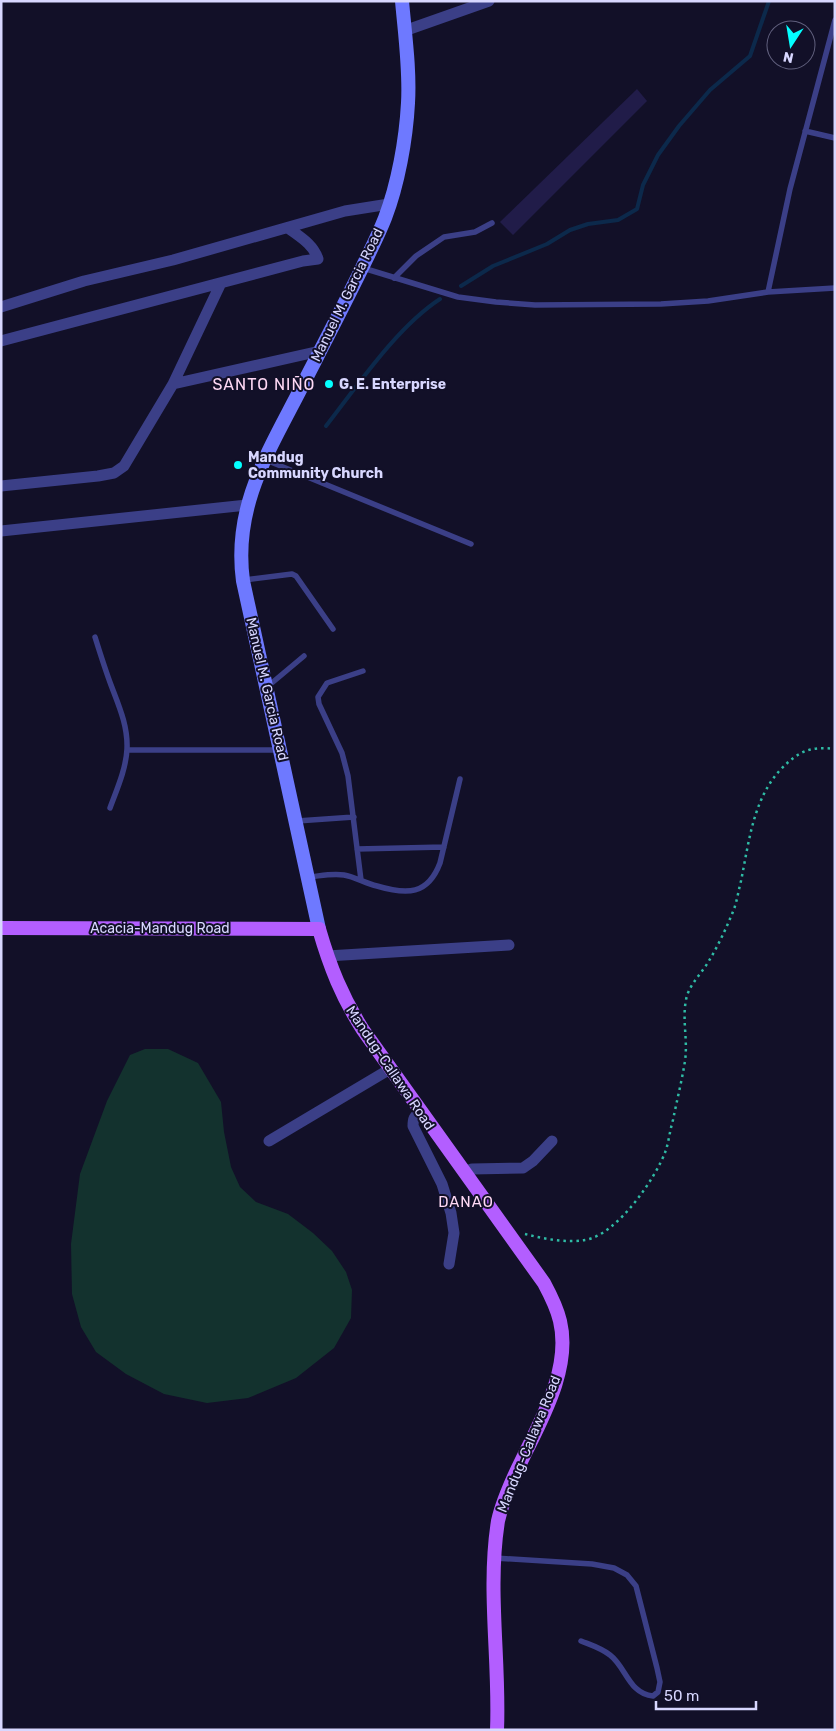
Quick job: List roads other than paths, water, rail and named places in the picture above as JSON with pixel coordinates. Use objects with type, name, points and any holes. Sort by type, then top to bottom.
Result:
[{"type":"main road","name":"Manuel M. Garcia Road","points":[[320,929],[243,580],[240,561],[241,542],[247,505],[264,459],[362,268],[385,218],[401,161],[406,130],[408,102],[402,1]]},
{"type":"main road","name":"Acacia-Mandug Road","points":[[1,928],[320,929]]},
{"type":"main road","name":"Mandug-Callawa Road","points":[[320,929],[327,956],[345,1002],[420,1112],[544,1283],[555,1304],[561,1324],[562,1348],[559,1371],[553,1392],[507,1491],[498,1521],[494,1596],[498,1688],[497,1730]]},
{"type":"street","points":[[404,31],[489,1]]},
{"type":"street","points":[[1,307],[84,281],[173,260],[345,211],[389,204]]},
{"type":"street","points":[[1,341],[303,261],[318,259],[312,245],[288,228]]},
{"type":"street","points":[[1,486],[98,476],[114,473],[124,466],[173,384],[222,283]]},
{"type":"street","points":[[173,384],[320,350]]},
{"type":"street","points":[[1,531],[247,505]]},
{"type":"street","points":[[327,956],[509,945]]},
{"type":"street","points":[[269,1141],[390,1069]]},
{"type":"street","points":[[420,1112],[413,1120],[413,1126],[442,1184],[454,1222],[449,1264]]},
{"type":"street","points":[[464,1172],[472,1169],[523,1168],[533,1161],[552,1141]]},
{"type":"lane","points":[[768,292],[782,222],[835,20]]},
{"type":"lane","points":[[805,131],[835,138]]},
{"type":"lane","points":[[394,278],[416,256],[444,236],[476,232],[492,223]]},
{"type":"lane","points":[[362,268],[458,296],[535,306],[708,302],[768,292],[835,288]]},
{"type":"lane","points":[[264,459],[472,544]]},
{"type":"lane","points":[[243,580],[292,574],[296,576],[333,629]]},
{"type":"lane","points":[[95,637],[102,662],[124,718],[127,734],[124,767],[110,808]]},
{"type":"lane","points":[[267,688],[304,656]]},
{"type":"lane","points":[[361,880],[348,776],[342,753],[319,704],[318,697],[327,683],[362,671]]},
{"type":"lane","points":[[127,750],[281,750]]},
{"type":"lane","points":[[309,877],[334,874],[377,886],[402,890],[417,890],[426,886],[435,876],[460,779]]},
{"type":"lane","points":[[297,821],[354,817]]},
{"type":"lane","points":[[357,849],[444,847]]},
{"type":"lane","points":[[495,1558],[592,1564],[614,1568],[627,1575],[636,1586],[660,1682],[658,1692],[653,1696],[646,1696],[638,1691],[628,1681],[619,1665],[610,1655],[582,1640]]},
{"type":"waterway","points":[[461,286],[493,266],[547,244],[570,230],[588,224],[618,220],[637,209],[643,185],[658,155],[679,126],[710,90],[750,56],[769,1]]},
{"type":"waterway","points":[[326,426],[393,341],[424,311],[440,299]]},
{"type":"place","name":"G. E. Enterprise","points":[[329,384]]},
{"type":"place","name":"Mandug Community Church","points":[[238,465]]},
{"type":"district","name":"SANTO NIÑO","points":[[264,384]]},
{"type":"district","name":"DANAO","points":[[466,1202]]}]
